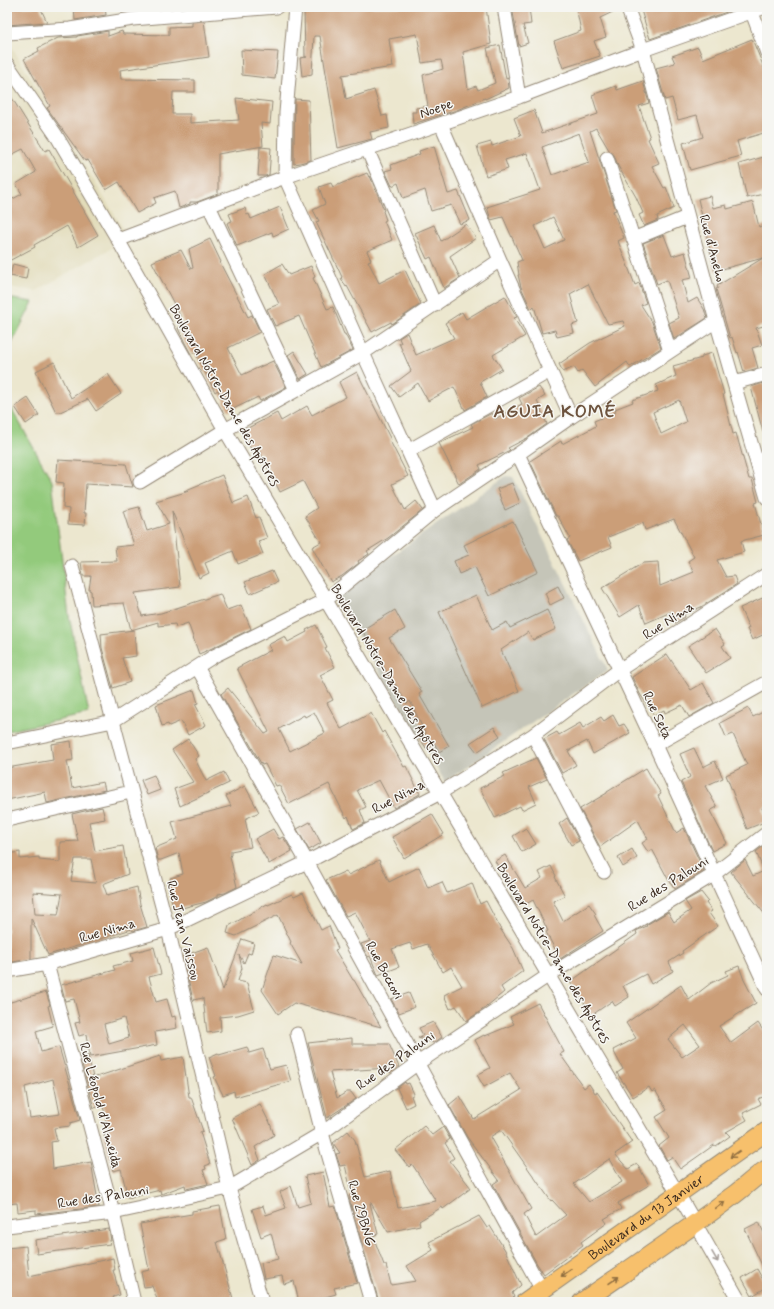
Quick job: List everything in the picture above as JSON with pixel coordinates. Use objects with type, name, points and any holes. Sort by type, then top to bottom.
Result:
[{"type":"highway","name":"Boulevard du 13 Janvier","points":[[524,1302],[767,1131]]},
{"type":"highway","points":[[582,1302],[733,1196],[754,1177],[767,1169]]},
{"type":"street","points":[[7,33],[70,29],[132,13],[277,7]]},
{"type":"street","points":[[295,7],[286,113],[285,177],[363,353],[436,510]]},
{"type":"street","points":[[504,7],[519,97]]},
{"type":"street","name":"Rue d'Aneho","points":[[627,7],[643,50],[687,217],[767,498]]},
{"type":"street","name":"Noepe","points":[[118,240],[285,177],[519,97],[751,9],[765,7]]},
{"type":"street","points":[[751,9],[767,52]]},
{"type":"street","name":"Boulevard Notre-Dame des Apôtres","points":[[7,64],[56,135],[118,240],[225,430],[678,1194],[740,1302]]},
{"type":"street","points":[[441,124],[500,260],[571,417]]},
{"type":"street","points":[[367,149],[435,305]]},
{"type":"street","points":[[607,158],[670,351]]},
{"type":"street","points":[[208,206],[296,390]]},
{"type":"street","points":[[633,239],[687,217]]},
{"type":"street","points":[[140,482],[225,430],[363,353],[500,260]]},
{"type":"street","points":[[7,743],[112,721],[214,656],[326,600],[436,510],[716,320]]},
{"type":"street","points":[[408,451],[550,371]]},
{"type":"street","points":[[734,383],[767,374]]},
{"type":"street","name":"Rue Seta","points":[[518,454],[655,745],[767,989]]},
{"type":"street","name":"Rue Jean Vaissou","points":[[72,566],[168,929],[229,1188],[262,1302]]},
{"type":"street","name":"Rue Nima","points":[[7,971],[47,964],[168,929],[307,862],[440,792],[533,735],[619,670],[767,574]]},
{"type":"street","name":"Rue Boccovi","points":[[197,667],[307,862],[542,1290]]},
{"type":"street","points":[[655,745],[767,682]]},
{"type":"street","points":[[533,735],[604,872]]},
{"type":"street","points":[[7,820],[131,792]]},
{"type":"street","name":"Rue des Palouni","points":[[7,1226],[113,1213],[229,1188],[322,1133],[418,1063],[549,976],[714,875],[767,833]]},
{"type":"street","name":"Rue Léopold d'Almeida","points":[[47,964],[113,1213],[134,1302]]},
{"type":"street","name":"Rue 29BNG","points":[[297,1034],[322,1133],[371,1302]]},
{"type":"shaded area","points":[[7,39],[129,238],[36,291],[7,287]]},
{"type":"shaded area","points":[[506,476],[513,477],[608,670],[445,782],[334,596]]},
{"type":"green space","points":[[7,298],[33,302],[7,353]]},
{"type":"green space","points":[[7,400],[52,481],[69,616],[89,714],[7,731]]},
{"type":"building","points":[[7,7],[40,7],[47,22],[7,25]]},
{"type":"building","points":[[74,7],[105,7],[106,15],[75,20]]},
{"type":"building","points":[[321,7],[486,7],[491,44],[463,52],[468,89],[476,86],[478,90],[495,83],[487,48],[500,45],[509,88],[457,110],[413,124],[412,112],[416,112],[416,108],[428,106],[423,75],[443,69],[441,60],[422,63],[417,34],[389,39],[393,67],[342,75],[346,99],[374,90],[382,116],[387,115],[389,128],[370,132],[372,139],[338,148],[320,36],[314,36],[312,74],[302,76],[300,58],[307,57],[305,57],[304,11]]},
{"type":"building","points":[[512,7],[529,7],[531,24],[523,25],[528,43],[519,46]]},
{"type":"building","points":[[576,7],[619,7],[619,9],[600,18],[606,37],[594,41],[600,56],[563,68],[554,41],[581,31]]},
{"type":"building","points":[[640,7],[741,7],[650,39]]},
{"type":"building","points":[[204,21],[209,57],[120,70],[121,79],[195,80],[195,92],[173,92],[172,114],[190,114],[190,123],[239,120],[236,98],[272,102],[270,124],[261,123],[263,146],[218,154],[218,194],[197,202],[190,202],[190,204],[179,208],[175,191],[154,198],[156,203],[137,213],[119,182],[106,190],[88,160],[85,161],[47,108],[50,106],[24,59],[39,51],[38,48],[58,38],[77,37],[108,31],[108,36],[122,31],[123,34],[169,35],[169,27],[192,26],[192,22]]},
{"type":"building","points":[[752,39],[767,75],[767,132],[737,141],[741,156],[690,170],[683,143],[703,137],[697,115],[678,120],[672,98],[665,100],[656,68],[675,63],[672,56],[698,47],[703,59]]},
{"type":"building","points":[[241,50],[278,52],[275,79],[242,75]]},
{"type":"building","points":[[643,81],[649,103],[639,106],[650,138],[648,139],[659,163],[652,166],[664,188],[666,187],[674,208],[657,216],[658,220],[644,226],[639,215],[643,213],[636,197],[618,166],[614,155],[609,150],[596,128],[590,131],[616,210],[613,211],[624,238],[618,241],[635,285],[639,283],[646,303],[641,305],[652,322],[661,348],[630,367],[627,362],[595,387],[582,370],[578,373],[574,367],[563,372],[559,364],[590,343],[625,326],[623,321],[608,324],[588,284],[570,294],[578,323],[572,325],[574,333],[557,337],[555,330],[542,333],[534,306],[531,309],[521,287],[517,262],[522,260],[503,217],[491,220],[487,207],[540,190],[527,153],[505,160],[508,169],[486,176],[477,146],[491,142],[492,146],[521,136],[514,118],[534,110],[542,133],[598,114],[592,95],[616,86],[617,90]],"holes":[[[579,133],[589,162],[552,175],[542,147]],[[553,217],[564,240],[545,249],[535,226]]]},
{"type":"building","points":[[7,90],[45,151],[49,149],[98,235],[78,247],[67,226],[34,245],[35,247],[7,262],[7,202],[22,194],[16,184],[36,172],[23,149],[11,155],[7,149],[7,133],[11,131],[7,124]]},
{"type":"building","points":[[295,99],[309,100],[311,160],[294,164],[294,140]]},
{"type":"building","points":[[434,146],[448,194],[458,191],[470,220],[460,224],[451,205],[431,211],[425,190],[403,198],[398,183],[392,186],[385,171],[392,169],[391,165],[420,154],[419,151]]},
{"type":"building","points":[[260,147],[271,148],[269,175],[265,176],[258,176]]},
{"type":"building","points":[[767,156],[767,193],[747,198],[739,164]]},
{"type":"building","points":[[367,173],[369,177],[370,176],[384,210],[386,220],[384,221],[392,240],[367,251],[371,260],[368,261],[379,283],[405,270],[421,304],[392,324],[391,322],[372,332],[347,286],[346,287],[341,278],[342,277],[316,222],[319,221],[313,210],[325,204],[319,187],[331,183],[333,187]]},
{"type":"building","points":[[710,196],[713,208],[726,205],[727,209],[753,202],[759,227],[767,224],[767,325],[756,328],[762,345],[752,348],[758,368],[744,372],[732,337],[730,338],[716,289],[718,288],[717,286],[763,258],[715,271],[698,199]]},
{"type":"building","points":[[280,207],[289,229],[273,236],[272,232],[237,246],[227,223],[232,221],[229,214],[245,208],[247,215],[249,214],[251,219]]},
{"type":"building","points":[[466,224],[476,238],[450,256],[460,278],[444,288],[431,257],[427,259],[415,233],[434,225],[441,241]]},
{"type":"building","points":[[664,235],[672,256],[685,252],[692,278],[682,280],[688,303],[697,298],[704,309],[707,318],[674,339],[669,323],[679,318],[667,280],[657,284],[643,243]]},
{"type":"building","points":[[210,239],[221,262],[220,263],[248,317],[252,315],[260,332],[228,348],[242,375],[273,361],[286,387],[260,401],[258,397],[229,411],[218,390],[215,392],[195,352],[191,354],[185,343],[178,328],[185,325],[152,262],[181,250],[191,269],[193,268],[189,249]]},
{"type":"building","points":[[13,264],[28,268],[26,279],[10,276]]},
{"type":"building","points":[[282,264],[289,275],[311,266],[315,277],[313,278],[327,309],[333,307],[344,334],[353,350],[321,367],[299,316],[275,326],[267,309],[279,304],[265,274]]},
{"type":"building","points":[[505,296],[517,317],[514,318],[525,336],[493,355],[502,369],[480,382],[487,397],[465,410],[454,387],[428,401],[418,383],[399,397],[391,386],[411,371],[399,343],[401,343],[399,338],[407,333],[416,355],[454,338],[445,323],[462,312],[466,319]]},
{"type":"building","points":[[294,351],[308,374],[300,379],[288,355]]},
{"type":"building","points":[[712,353],[724,394],[733,434],[736,433],[749,479],[752,479],[758,502],[755,503],[764,535],[741,541],[744,552],[717,560],[726,577],[734,576],[737,584],[701,607],[684,614],[685,617],[675,623],[671,612],[646,623],[639,605],[620,617],[602,588],[643,563],[658,562],[660,586],[694,572],[688,561],[694,557],[674,519],[645,530],[643,523],[608,537],[612,547],[578,561],[567,540],[570,538],[558,516],[556,516],[530,461],[561,441],[562,444],[596,426],[594,421],[616,412],[615,409],[633,402],[632,400],[658,391],[656,385],[676,376],[673,366],[702,358],[702,356]],"holes":[[[679,400],[686,422],[661,434],[653,412]]]},
{"type":"building","points":[[54,362],[71,398],[108,374],[121,394],[96,411],[88,399],[60,412],[56,412],[36,371]]},
{"type":"building","points":[[357,372],[408,476],[392,484],[405,510],[416,501],[423,510],[388,538],[367,551],[369,554],[358,561],[359,563],[342,576],[331,582],[312,547],[321,542],[305,516],[317,508],[303,481],[280,492],[260,452],[254,455],[242,431],[277,413],[281,421],[307,406],[312,415],[346,397],[339,382]]},
{"type":"building","points":[[763,383],[765,391],[767,390],[767,432],[763,432],[751,387]]},
{"type":"building","points":[[539,387],[545,396],[537,401],[547,424],[529,437],[508,448],[510,450],[479,465],[481,469],[459,484],[439,443],[473,427],[471,424],[492,413],[495,419],[522,404],[519,398]]},
{"type":"building","points":[[28,398],[39,415],[26,424],[15,407]]},
{"type":"building","points":[[58,460],[126,464],[133,487],[86,484],[84,513],[86,513],[85,525],[68,524],[69,509],[63,508],[64,483],[56,482]]},
{"type":"building","points":[[222,475],[233,503],[248,497],[256,518],[259,517],[267,538],[258,541],[263,554],[238,564],[233,551],[205,563],[209,573],[199,578],[172,511],[180,587],[135,593],[142,616],[161,613],[220,594],[227,610],[241,605],[251,629],[199,654],[188,623],[176,627],[175,624],[158,626],[158,622],[131,630],[124,603],[92,605],[91,591],[89,590],[91,576],[83,576],[81,562],[117,561],[115,547],[134,545],[123,511],[139,507],[147,531],[169,524],[156,501],[189,491],[184,491]]},
{"type":"building","points":[[512,483],[520,503],[505,510],[497,489]]},
{"type":"building","points":[[513,521],[538,572],[489,596],[475,567],[459,574],[454,561],[469,555],[464,545]]},
{"type":"building","points":[[272,571],[277,582],[250,594],[245,582]]},
{"type":"building","points":[[558,586],[564,598],[550,605],[545,593]]},
{"type":"building","points":[[476,595],[492,630],[507,622],[510,628],[547,610],[556,629],[533,640],[528,632],[501,650],[519,691],[482,708],[439,612]]},
{"type":"building","points":[[767,596],[767,633],[752,640],[747,629],[749,628],[740,608]]},
{"type":"building","points":[[395,610],[405,629],[389,638],[422,692],[419,694],[449,746],[439,752],[434,743],[426,748],[420,738],[426,735],[410,701],[407,704],[395,684],[394,685],[362,630]]},
{"type":"building","points":[[316,625],[327,647],[325,648],[335,667],[320,675],[333,700],[327,703],[341,729],[371,713],[382,733],[384,731],[404,767],[406,766],[420,794],[394,808],[379,780],[357,790],[366,807],[360,810],[365,823],[353,829],[348,816],[346,818],[329,784],[289,804],[279,785],[276,786],[265,764],[262,765],[221,694],[228,688],[265,734],[269,732],[237,668],[271,650],[268,645],[285,636],[288,642],[307,632],[306,630]],"holes":[[[314,712],[325,733],[290,751],[279,729],[304,715],[305,717]]]},
{"type":"building","points":[[715,629],[725,644],[722,646],[730,658],[706,673],[688,646]]},
{"type":"building","points":[[134,630],[136,656],[122,658],[130,682],[113,688],[102,648],[101,634]]},
{"type":"building","points":[[667,654],[691,690],[703,683],[714,703],[689,717],[682,705],[665,713],[664,710],[654,715],[640,694],[632,677]]},
{"type":"building","points":[[194,690],[198,703],[195,704],[206,725],[188,735],[181,721],[169,726],[168,724],[162,726],[156,705]]},
{"type":"building","points":[[748,708],[753,717],[767,710],[767,806],[762,808],[767,821],[747,829],[726,775],[747,765],[733,734],[726,737],[720,723]]},
{"type":"building","points":[[613,715],[619,726],[624,724],[630,733],[593,754],[587,741],[568,751],[576,765],[562,773],[544,739],[557,732],[559,735],[580,723],[583,728],[601,717],[604,721]]},
{"type":"building","points":[[494,727],[500,736],[477,752],[470,743]]},
{"type":"building","points":[[188,739],[199,756],[195,759],[206,781],[224,772],[229,783],[180,806],[174,789],[193,782],[172,750]]},
{"type":"building","points":[[71,741],[73,760],[67,761],[72,788],[103,782],[105,790],[47,803],[45,792],[7,800],[7,768],[53,760],[51,744]]},
{"type":"building","points":[[694,748],[703,767],[715,761],[723,778],[705,786],[717,807],[710,811],[727,843],[712,851],[681,782],[690,777],[680,754]]},
{"type":"building","points":[[536,758],[547,779],[529,787],[536,803],[522,810],[520,806],[495,818],[480,788],[505,776],[503,773]]},
{"type":"building","points":[[646,768],[661,794],[658,796],[676,833],[684,828],[704,871],[675,889],[652,849],[648,852],[642,843],[648,839],[638,820],[600,847],[580,809]]},
{"type":"building","points":[[154,775],[160,790],[147,795],[141,780]]},
{"type":"building","points":[[245,786],[259,812],[245,819],[251,847],[231,851],[230,856],[237,887],[225,893],[218,894],[218,896],[206,902],[174,910],[167,883],[171,882],[170,878],[183,874],[179,853],[158,860],[155,848],[177,839],[172,822],[231,806],[226,796]]},
{"type":"building","points":[[102,807],[105,819],[89,822],[95,851],[123,846],[128,874],[103,884],[107,895],[137,887],[140,904],[147,927],[133,931],[132,929],[48,955],[31,918],[31,959],[7,963],[7,854],[20,852],[20,859],[39,857],[39,860],[60,862],[60,842],[78,841],[72,814]],"holes":[[[75,859],[91,859],[96,883],[71,881]],[[33,892],[62,894],[58,915],[35,914]]]},
{"type":"building","points":[[432,814],[444,834],[404,858],[392,837]]},
{"type":"building","points":[[567,818],[579,841],[571,845],[559,824]]},
{"type":"building","points":[[310,822],[321,843],[309,850],[297,829]]},
{"type":"building","points":[[526,828],[536,844],[522,852],[513,836]]},
{"type":"building","points":[[273,829],[279,839],[283,837],[292,851],[269,864],[255,839]]},
{"type":"building","points":[[767,843],[767,917],[731,872],[745,860],[753,876],[764,871],[756,852]]},
{"type":"building","points":[[632,849],[637,858],[623,867],[618,858]]},
{"type":"building","points":[[505,855],[525,888],[542,878],[539,872],[551,866],[565,896],[553,901],[563,921],[589,904],[596,914],[594,915],[603,931],[560,959],[546,932],[548,931],[533,900],[526,904],[524,901],[516,905],[511,896],[515,894],[495,861]]},
{"type":"building","points":[[379,860],[389,882],[419,867],[428,888],[442,882],[447,893],[472,883],[480,904],[486,901],[501,930],[513,948],[523,971],[501,987],[504,992],[466,1021],[456,1006],[450,1009],[444,995],[462,986],[451,967],[443,972],[427,944],[413,949],[410,943],[392,949],[399,967],[378,975],[370,956],[368,957],[361,944],[370,941],[355,912],[346,916],[326,880],[346,871],[348,875]]},
{"type":"building","points":[[701,892],[708,901],[706,903],[712,911],[709,913],[718,926],[669,962],[673,971],[651,984],[646,974],[623,986],[629,997],[615,1006],[612,1001],[592,1015],[570,982],[637,934],[636,931],[647,926],[646,925],[668,912],[674,922],[691,910],[685,901]]},
{"type":"building","points":[[303,893],[321,930],[329,926],[338,949],[335,950],[381,1027],[294,1003],[278,1014],[262,990],[274,955],[302,964],[290,943],[291,942],[278,915],[236,936],[227,933],[229,926],[267,904],[268,905],[292,894],[294,897]]},
{"type":"building","points":[[242,939],[254,943],[251,954],[248,953],[244,963],[239,955],[242,968],[238,981],[247,983],[254,1010],[238,1015],[220,1017],[221,1031],[207,1033],[203,998],[193,1000],[183,956],[208,947],[223,990]]},
{"type":"building","points":[[154,947],[161,974],[149,977],[156,1002],[167,999],[172,1017],[175,1016],[177,1028],[155,1032],[157,1045],[90,1057],[86,1034],[79,1036],[75,1023],[80,1022],[74,999],[65,1001],[61,985],[115,970],[113,966],[133,961],[131,953]],"holes":[[[124,1018],[129,1038],[109,1044],[104,1024]]]},
{"type":"building","points":[[739,966],[744,980],[756,1003],[719,1026],[731,1043],[758,1023],[767,1036],[767,1050],[763,1053],[767,1062],[767,1095],[758,1099],[761,1104],[743,1113],[747,1120],[726,1132],[730,1136],[716,1146],[714,1145],[680,1169],[672,1157],[667,1160],[659,1146],[669,1138],[656,1117],[667,1110],[655,1090],[652,1092],[649,1087],[633,1097],[617,1073],[623,1069],[613,1050],[636,1038],[626,1023],[681,985],[689,1000],[711,983],[728,975],[726,971]],"holes":[[[685,1025],[700,1045],[682,1057],[668,1039]]]},
{"type":"building","points":[[46,992],[50,1005],[48,1006],[53,1026],[36,1031],[41,1052],[59,1047],[80,1120],[70,1123],[70,1126],[54,1128],[57,1141],[51,1142],[53,1169],[91,1162],[99,1207],[36,1214],[36,1210],[18,1212],[17,1203],[7,1204],[7,1003]],"holes":[[[53,1079],[60,1114],[30,1118],[25,1087]]]},
{"type":"building","points":[[409,993],[415,1007],[399,1013],[391,999]]},
{"type":"building","points":[[538,1003],[564,1052],[560,1054],[584,1088],[589,1084],[595,1093],[597,1092],[632,1142],[615,1154],[628,1169],[637,1164],[649,1185],[618,1203],[621,1209],[604,1219],[607,1223],[581,1242],[583,1245],[544,1274],[493,1184],[499,1180],[467,1137],[449,1105],[460,1096],[474,1119],[521,1090],[510,1073],[484,1087],[477,1075],[490,1068],[475,1040],[484,1035],[485,1036],[514,1024],[510,1017]],"holes":[[[501,1130],[551,1201],[552,1200],[566,1215],[536,1237],[524,1214],[531,1209],[490,1137]],[[609,1159],[622,1182],[589,1202],[574,1184]]]},
{"type":"building","points":[[433,1022],[442,1037],[434,1043],[418,1038],[423,1035],[419,1028]]},
{"type":"building","points":[[352,1038],[352,1044],[389,1044],[399,1067],[390,1073],[388,1068],[330,1072],[337,1098],[347,1092],[351,1092],[356,1099],[327,1118],[308,1043]]},
{"type":"building","points":[[247,1047],[249,1053],[263,1049],[270,1069],[286,1065],[291,1081],[235,1097],[234,1091],[223,1095],[214,1077],[216,1076],[209,1057],[218,1053],[219,1055]]},
{"type":"building","points":[[88,1055],[93,1078],[160,1056],[161,1061],[183,1057],[189,1097],[191,1097],[203,1131],[200,1132],[210,1164],[205,1166],[206,1169],[203,1170],[208,1184],[186,1189],[185,1185],[161,1194],[160,1190],[128,1198],[121,1169],[113,1171],[104,1135],[109,1134],[103,1106],[94,1108],[80,1057]]},
{"type":"building","points":[[405,1082],[406,1084],[409,1083],[414,1094],[411,1096],[414,1104],[406,1108],[397,1088]]},
{"type":"building","points":[[260,1104],[269,1120],[274,1135],[255,1147],[260,1160],[252,1165],[232,1118]]},
{"type":"building","points":[[424,1126],[432,1135],[443,1127],[450,1139],[445,1143],[454,1158],[450,1161],[471,1188],[443,1209],[442,1207],[419,1221],[420,1225],[388,1232],[370,1203],[378,1234],[373,1236],[384,1265],[386,1265],[391,1285],[416,1281],[407,1266],[433,1250],[429,1242],[479,1216],[487,1228],[490,1226],[505,1250],[521,1285],[512,1293],[514,1297],[505,1302],[379,1302],[350,1202],[349,1196],[352,1195],[345,1165],[340,1166],[336,1154],[340,1153],[333,1143],[348,1131],[355,1140],[365,1177],[390,1171],[398,1208],[436,1201],[412,1164],[409,1167],[395,1150]]},
{"type":"building","points":[[323,1172],[330,1207],[335,1206],[357,1283],[334,1288],[336,1294],[315,1300],[316,1302],[299,1302],[294,1281],[284,1284],[282,1276],[264,1279],[261,1263],[278,1259],[271,1233],[261,1237],[252,1209],[263,1206],[266,1215],[286,1208],[280,1192],[291,1186],[298,1207],[311,1203],[305,1176]]},
{"type":"building","points":[[220,1206],[226,1239],[217,1242],[234,1302],[158,1302],[152,1286],[144,1287],[141,1272],[149,1270],[140,1224],[192,1214],[192,1211]]},
{"type":"building","points":[[759,1222],[767,1240],[767,1276],[745,1229]]},
{"type":"building","points":[[109,1229],[110,1244],[37,1254],[35,1240]]},
{"type":"building","points":[[26,1246],[29,1276],[113,1258],[115,1270],[113,1270],[120,1295],[113,1297],[115,1302],[7,1302],[7,1248]]},
{"type":"building","points":[[757,1269],[767,1287],[752,1296],[742,1278]]},
{"type":"district","name":"AGUIA KOMÉ","points":[[555,411]]}]
